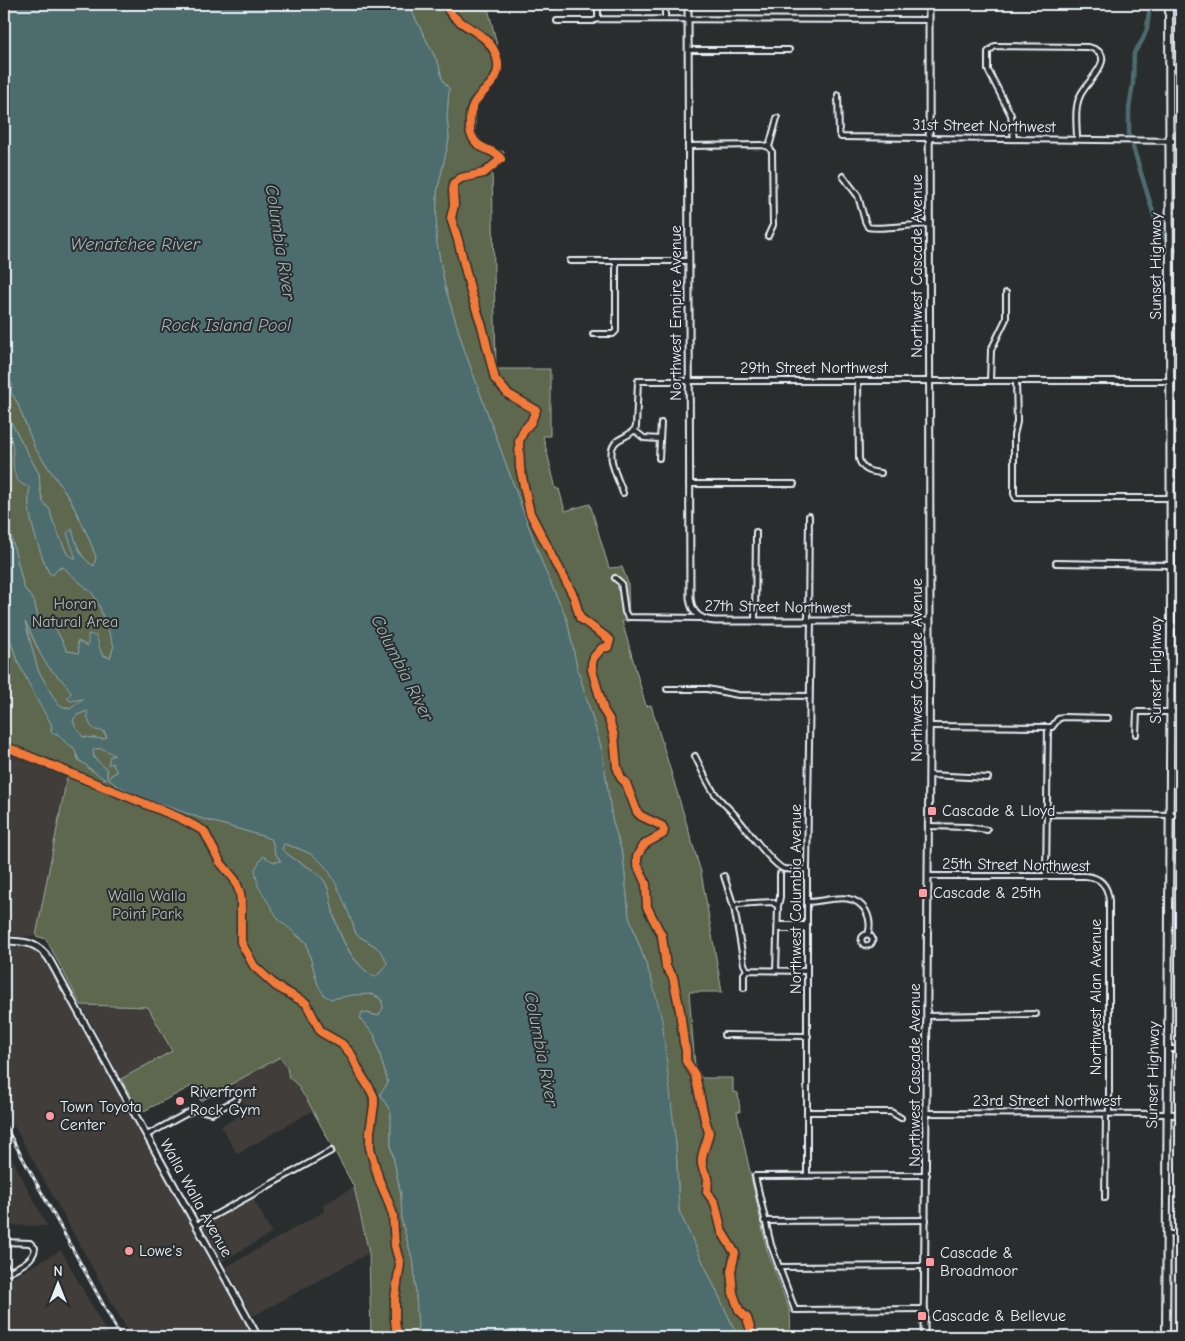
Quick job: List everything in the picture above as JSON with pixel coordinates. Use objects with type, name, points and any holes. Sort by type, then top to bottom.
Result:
[{"type":"highway","name":"Sunset Highway","points":[[1166,1337],[1170,712],[1169,4]]},
{"type":"street","points":[[598,4],[598,19]]},
{"type":"street","points":[[665,4],[665,19]]},
{"type":"street","name":"Northwest Empire Avenue","points":[[688,4],[690,598],[693,611],[700,618]]},
{"type":"street","name":"Northwest Cascade Avenue","points":[[924,1337],[927,1175],[930,621],[929,4]]},
{"type":"street","points":[[557,21],[594,21],[598,19],[929,20]]},
{"type":"street","points":[[1014,139],[1012,115],[988,70],[988,52],[995,46],[1088,47],[1098,52],[1101,66],[1082,90],[1077,104],[1076,140]]},
{"type":"street","points":[[689,50],[789,50]]},
{"type":"street","points":[[1170,67],[1181,67]]},
{"type":"street","name":"31st Street Northwest","points":[[838,95],[838,133],[841,137],[1181,141]]},
{"type":"street","points":[[769,147],[777,118]]},
{"type":"street","points":[[688,146],[762,145],[769,147],[772,152],[772,225],[768,236]]},
{"type":"street","points":[[843,176],[858,196],[868,227],[929,224]]},
{"type":"street","points":[[570,261],[688,261]]},
{"type":"street","points":[[593,334],[613,334],[616,331],[616,261]]},
{"type":"street","points":[[990,381],[991,350],[1006,319],[1006,293]]},
{"type":"street","points":[[1170,325],[1181,325]]},
{"type":"street","name":"29th Street Northwest","points":[[634,430],[637,422],[638,381],[1181,381]]},
{"type":"street","points":[[858,381],[858,459],[864,468],[875,473],[881,473]]},
{"type":"street","points":[[1016,381],[1017,422],[1014,435],[1015,497],[1170,498]]},
{"type":"street","points":[[660,458],[661,423]]},
{"type":"street","points":[[623,493],[612,461],[612,452],[616,443],[634,430],[644,438],[660,439]]},
{"type":"street","points":[[1170,480],[1181,480]]},
{"type":"street","points":[[689,484],[794,484]]},
{"type":"street","name":"Northwest Columbia Avenue","points":[[807,1176],[809,516]]},
{"type":"street","points":[[755,621],[756,532]]},
{"type":"street","points":[[1056,563],[1170,565]]},
{"type":"street","name":"27th Street Northwest","points":[[615,578],[621,583],[624,612],[626,616],[631,618],[700,618],[715,621],[930,621]]},
{"type":"street","points":[[1170,626],[1181,626]]},
{"type":"street","points":[[667,689],[708,689],[738,695],[809,696]]},
{"type":"street","points":[[1136,734],[1137,712],[1181,712]]},
{"type":"street","points":[[929,726],[1052,727],[1058,720],[1063,718],[1108,718]]},
{"type":"street","points":[[1046,876],[1048,727]]},
{"type":"street","points":[[695,756],[712,790],[745,829],[765,849],[775,864],[783,868],[807,869]]},
{"type":"street","points":[[929,776],[988,778]]},
{"type":"street","points":[[1046,814],[1181,815]]},
{"type":"street","points":[[928,826],[968,827],[988,830]]},
{"type":"street","points":[[776,971],[780,874]]},
{"type":"street","points":[[724,876],[734,907],[744,964],[747,970]]},
{"type":"street","name":"25th Street Northwest","points":[[928,876],[1091,876],[1102,882]]},
{"type":"street","name":"Northwest Alan Avenue","points":[[1102,882],[1107,889],[1109,901],[1105,1198]]},
{"type":"street","points":[[807,902],[820,902],[837,897],[847,897],[854,900],[865,909],[869,917],[868,934]]},
{"type":"street","points":[[734,907],[738,904],[772,902],[778,906]]},
{"type":"street","points":[[778,927],[807,927]]},
{"type":"street","name":"Walla Walla Avenue","points":[[4,941],[29,942],[45,954],[258,1337]]},
{"type":"street","points":[[747,970],[807,971]]},
{"type":"street","points":[[744,988],[744,974],[747,970]]},
{"type":"street","points":[[927,1016],[1036,1014]]},
{"type":"street","points":[[724,1035],[808,1036]]},
{"type":"street","points":[[1168,1049],[1181,1049]]},
{"type":"street","points":[[147,1135],[195,1109],[212,1113],[237,1100]]},
{"type":"street","points":[[807,1112],[891,1112],[901,1118]]},
{"type":"street","name":"23rd Street Northwest","points":[[927,1114],[1166,1114]]},
{"type":"street","points":[[1166,1114],[1181,1115]]},
{"type":"street","points":[[196,1225],[331,1151]]},
{"type":"street","points":[[925,1309],[795,1310],[778,1267],[764,1221],[755,1176],[927,1175]]},
{"type":"street","points":[[764,1221],[926,1220]]},
{"type":"street","points":[[1166,1234],[1181,1234]]},
{"type":"street","points":[[4,1242],[30,1243],[35,1248],[34,1253],[29,1259],[6,1273],[4,1263]]},
{"type":"street","points":[[778,1267],[926,1266]]},
{"type":"shaded area","points":[[4,750],[67,777],[36,936],[4,936]]},
{"type":"shaded area","points":[[4,946],[29,946],[37,947],[41,950],[255,1337],[131,1337],[4,1108]]},
{"type":"shaded area","points":[[81,1005],[148,1006],[172,1052],[121,1079]]},
{"type":"shaded area","points":[[280,1057],[287,1068],[289,1078],[298,1084],[300,1092],[306,1098],[312,1111],[237,1154],[221,1126],[248,1111],[233,1083]]},
{"type":"shaded area","points":[[4,1143],[47,1226],[4,1225]]},
{"type":"shaded area","points":[[354,1187],[369,1253],[253,1316],[226,1267],[325,1211],[323,1205]]},
{"type":"shaded area","points":[[253,1198],[272,1233],[222,1261],[202,1227]]},
{"type":"shaded area","points":[[1171,1237],[1181,1237],[1181,1337],[1170,1337]]},
{"type":"shaded area","points":[[61,1250],[109,1337],[8,1337],[4,1329],[4,1282]]},
{"type":"green space","points":[[408,4],[487,4],[502,65],[498,80],[476,104],[475,132],[484,145],[504,152],[502,163],[492,171],[496,369],[550,369],[550,436],[543,436],[556,489],[559,489],[565,511],[590,504],[609,568],[622,567],[628,583],[629,621],[622,621],[646,706],[651,705],[701,872],[722,992],[689,992],[695,1066],[702,1078],[733,1078],[733,1092],[738,1093],[740,1112],[737,1112],[767,1250],[790,1312],[791,1337],[738,1337],[679,1211],[676,1145],[652,981],[629,917],[623,856],[612,819],[602,750],[577,667],[567,620],[544,568],[465,352],[445,287],[436,238],[437,192],[449,139],[447,117],[449,89],[442,79],[439,65]]},
{"type":"green space","name":"Horan Natural Area","points":[[4,377],[12,384],[11,392],[17,402],[35,448],[70,499],[88,536],[96,557],[94,566],[82,555],[72,529],[76,559],[67,554],[50,510],[43,502],[39,474],[4,409]]},
{"type":"green space","name":"Horan Natural Area","points":[[4,427],[13,444],[14,469],[30,488],[29,507],[31,519],[37,543],[49,573],[63,567],[93,594],[114,646],[110,658],[78,641],[79,653],[67,651],[52,622],[39,621],[34,601],[24,588],[4,508]]},
{"type":"green space","name":"Horan Natural Area","points":[[24,619],[40,653],[49,667],[71,693],[84,698],[70,709],[58,705],[38,670]]},
{"type":"green space","name":"Walla Walla Point Park","points":[[4,623],[19,664],[52,725],[51,730],[74,748],[79,761],[86,764],[89,769],[107,778],[107,770],[99,764],[93,753],[93,750],[104,749],[115,755],[112,763],[117,772],[111,775],[110,780],[138,796],[200,818],[272,840],[275,853],[281,862],[274,862],[263,857],[297,936],[306,942],[318,985],[331,999],[369,994],[381,1000],[383,1008],[378,1016],[363,1012],[360,1019],[374,1034],[388,1083],[380,1094],[391,1112],[391,1146],[401,1195],[402,1222],[414,1265],[418,1326],[416,1337],[371,1337],[369,1253],[354,1187],[306,1098],[293,1080],[289,1078],[287,1068],[280,1057],[201,1101],[192,1086],[140,1113],[121,1079],[172,1051],[148,1007],[81,1005],[46,939],[36,936],[67,777],[4,750]]},
{"type":"green space","points":[[87,711],[107,737],[104,739],[83,737],[73,720],[77,715]]},
{"type":"green space","points":[[284,844],[313,855],[335,880],[350,913],[356,934],[382,952],[388,963],[375,977],[360,965],[348,949],[335,920],[325,882],[318,874],[282,849]]},
{"type":"water","name":"Rock Island Pool","points":[[4,4],[408,4],[439,65],[442,79],[449,89],[447,117],[449,139],[437,192],[436,238],[445,287],[465,352],[544,568],[567,620],[577,667],[602,750],[612,819],[623,856],[629,917],[652,981],[662,1020],[676,1145],[679,1211],[738,1337],[416,1337],[418,1326],[414,1265],[402,1222],[401,1195],[391,1146],[391,1112],[380,1094],[388,1083],[374,1034],[360,1019],[362,1012],[378,1016],[383,1009],[382,1001],[378,996],[371,994],[331,999],[324,995],[318,985],[306,942],[279,920],[258,886],[255,869],[263,856],[274,862],[281,861],[275,853],[272,840],[200,818],[138,796],[114,784],[109,779],[111,775],[117,772],[112,763],[108,765],[110,756],[114,755],[101,749],[93,750],[94,758],[107,769],[107,778],[104,779],[79,760],[74,748],[57,733],[51,732],[52,725],[19,664],[4,623],[4,508],[24,588],[34,601],[39,621],[52,621],[67,651],[79,653],[77,641],[88,646],[88,634],[96,636],[102,655],[110,658],[114,646],[93,594],[63,567],[58,568],[53,575],[49,573],[45,564],[31,519],[29,507],[30,488],[19,482],[14,469],[13,447],[9,433],[4,427],[4,409],[39,474],[43,502],[50,510],[67,554],[76,559],[67,533],[72,529],[79,550],[85,559],[94,566],[96,557],[70,499],[35,448],[17,402],[11,392],[12,384],[4,377]],"holes":[[[25,622],[45,662],[69,689],[71,693],[67,698],[71,701],[83,699],[70,709],[58,705],[38,670]],[[87,711],[91,726],[96,730],[104,731],[107,737],[104,739],[83,737],[73,720],[77,715]],[[284,844],[306,852],[314,856],[327,869],[342,897],[356,934],[378,949],[387,963],[383,970],[375,977],[367,972],[347,949],[335,920],[325,882],[318,874],[282,849]]]},
{"type":"waterway","points":[[1129,134],[1129,109],[1133,83],[1134,53],[1147,29],[1152,4]]},
{"type":"waterway","points":[[1133,147],[1156,222],[1166,240]]},
{"type":"waterway","points":[[1174,247],[1181,255]]},
{"type":"railway","points":[[4,1124],[121,1337]]},
{"type":"cycle path","points":[[445,4],[457,19],[487,41],[493,48],[497,58],[498,68],[496,76],[480,95],[471,110],[470,132],[478,145],[498,155],[501,159],[484,173],[461,178],[454,183],[454,205],[451,218],[495,379],[508,394],[536,410],[519,441],[520,468],[530,513],[574,597],[580,618],[610,640],[608,647],[602,648],[594,657],[592,670],[604,711],[609,719],[614,736],[617,767],[621,778],[626,783],[637,812],[641,816],[662,826],[664,830],[663,834],[642,847],[637,857],[637,864],[646,884],[647,907],[662,936],[666,967],[673,977],[680,1011],[686,1061],[695,1075],[709,1132],[702,1155],[702,1166],[708,1178],[707,1192],[715,1203],[722,1232],[735,1253],[731,1271],[733,1293],[739,1310],[747,1318],[753,1337]]},
{"type":"cycle path","points":[[4,746],[180,818],[204,831],[220,862],[235,880],[240,893],[241,942],[254,966],[276,986],[306,1003],[321,1032],[342,1044],[351,1054],[374,1097],[370,1148],[379,1180],[393,1215],[395,1246],[400,1264],[395,1298],[395,1320],[396,1329],[401,1337]]},
{"type":"place","name":"Cascade & Lloyd","points":[[932,811]]},
{"type":"place","name":"Cascade & 25th","points":[[923,893]]},
{"type":"place","name":"Riverfront Rock Gym","points":[[180,1101]]},
{"type":"place","name":"Town Toyota Center","points":[[50,1116]]},
{"type":"place","name":"Lowe's","points":[[129,1251]]},
{"type":"place","name":"Cascade & Broadmoor","points":[[930,1262]]},
{"type":"place","name":"Cascade & Bellevue","points":[[922,1316]]},
{"type":"water label","name":"Columbia River","points":[[280,242]]},
{"type":"water label","name":"Wenatchee River","points":[[135,244]]},
{"type":"water label","name":"Columbia River","points":[[402,668]]},
{"type":"water label","name":"Columbia River","points":[[541,1049]]}]
